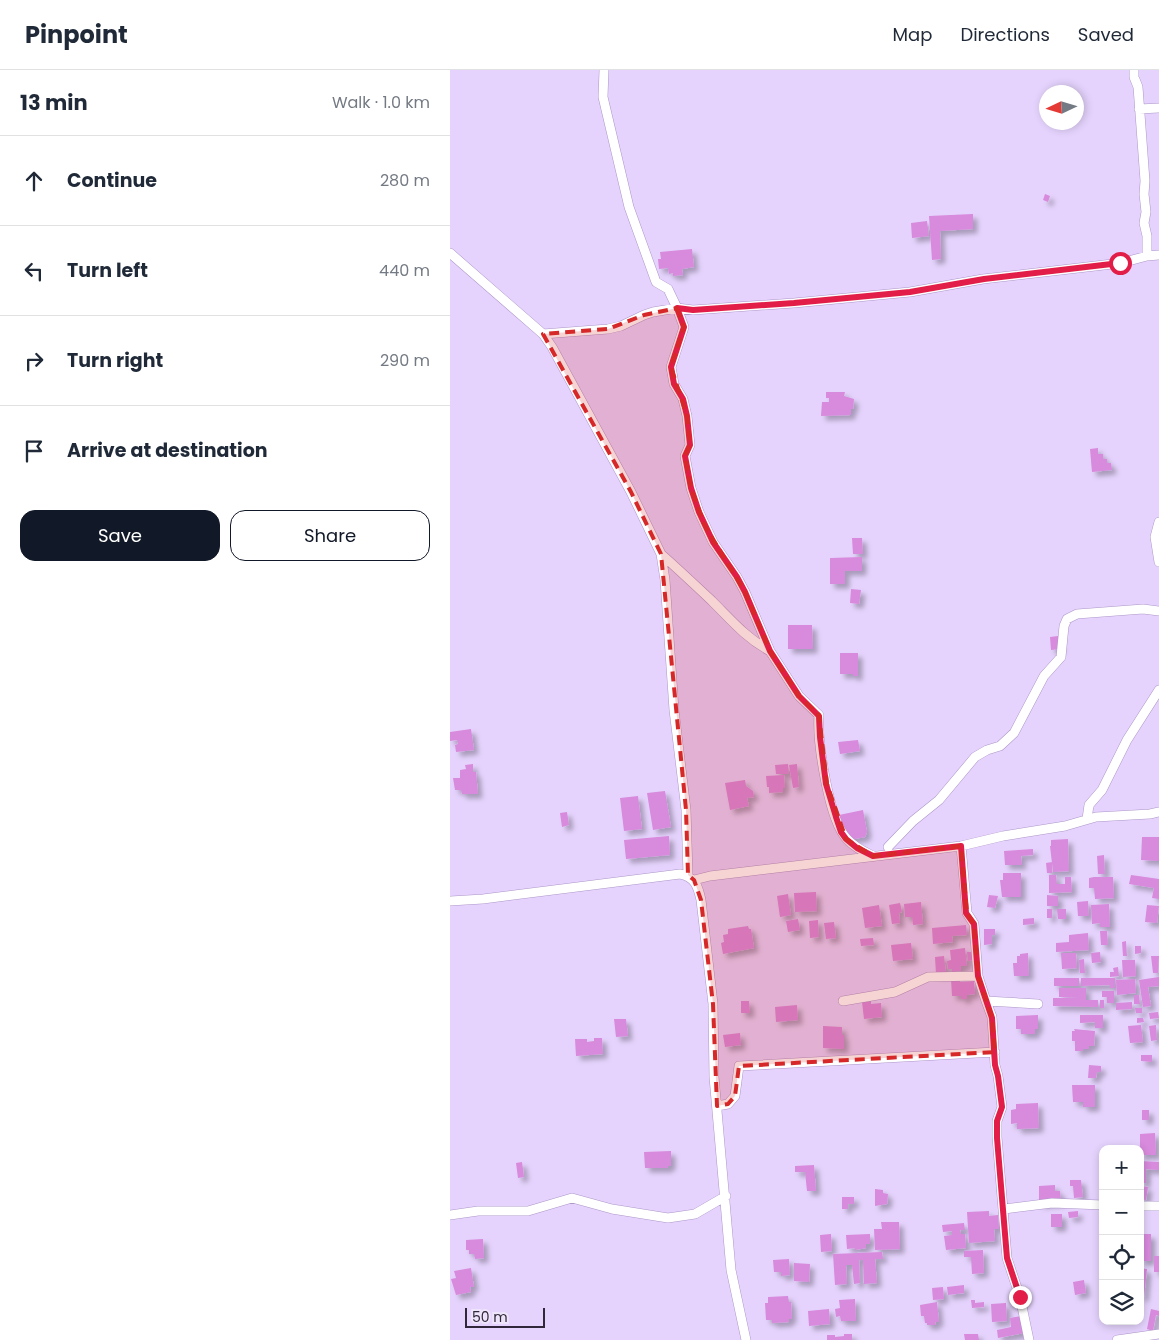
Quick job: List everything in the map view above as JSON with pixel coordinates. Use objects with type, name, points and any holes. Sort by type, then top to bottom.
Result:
[{"type":"street","points":[[604,70],[603,97],[629,207],[656,282],[668,290],[684,327],[671,367],[674,384],[683,399],[687,416],[690,445],[685,456],[691,488],[705,526],[745,592],[770,651],[799,696],[819,716],[820,743],[826,784],[841,832],[857,848],[873,856]]},
{"type":"street","points":[[1134,70],[1134,77],[1138,87],[1145,181],[1146,212],[1144,223],[1147,236],[1147,256]]},
{"type":"street","points":[[1139,109],[1159,108]]},
{"type":"street","points":[[450,253],[543,334],[632,492],[661,554],[665,580],[674,710],[686,810],[691,878],[699,888],[713,1004],[714,1077],[726,1196],[731,1270],[746,1340]]},
{"type":"street","points":[[543,334],[608,329],[621,326],[644,315],[677,308],[693,310],[910,292],[984,279],[1120,263],[1159,255]]},
{"type":"street","points":[[1159,522],[1155,536],[1159,562]]},
{"type":"street","points":[[661,554],[754,643],[770,651]]},
{"type":"street","points":[[888,847],[913,820],[939,800],[975,757],[987,750],[1000,746],[1014,733],[1044,676],[1061,657],[1064,626],[1070,616],[1144,609],[1159,611]]},
{"type":"street","points":[[1087,819],[1090,805],[1102,790],[1127,740],[1159,690]]},
{"type":"street","points":[[450,901],[483,899],[680,874],[691,878],[710,876],[961,846],[1002,836],[1057,828],[1087,819],[1159,812]]},
{"type":"street","points":[[961,846],[966,913],[974,924],[978,976],[992,1018],[994,1052],[1002,1107],[997,1121],[997,1129],[1007,1258],[1020,1297],[1029,1340]]},
{"type":"street","points":[[843,1001],[895,992],[928,977],[978,976]]},
{"type":"street","points":[[986,1001],[1038,1004]]},
{"type":"street","points":[[717,1106],[728,1104],[735,1096],[739,1066],[994,1052]]},
{"type":"street","points":[[450,1215],[478,1211],[528,1211],[572,1198],[612,1209],[668,1218],[695,1214],[726,1196]]},
{"type":"street","points":[[1004,1208],[1052,1203],[1099,1205]]},
{"type":"street","points":[[1144,1206],[1159,1206]]},
{"type":"street","points":[[1117,1340],[1159,1334]]},
{"type":"highlighted area","points":[[677,308],[684,327],[671,367],[687,416],[690,445],[685,456],[691,488],[705,526],[745,592],[770,651],[799,696],[819,715],[827,784],[846,839],[873,856],[961,846],[967,913],[974,924],[978,976],[992,1017],[995,1052],[739,1066],[735,1096],[728,1104],[717,1106],[713,1004],[701,900],[694,880],[688,875],[686,810],[661,554],[631,492],[543,334],[608,329],[644,315]]},
{"type":"building","points":[[1045,194],[1050,196],[1048,202],[1043,200]]},
{"type":"building","points":[[973,214],[973,229],[940,231],[941,259],[932,260],[929,216]]},
{"type":"building","points":[[927,221],[929,236],[912,238],[911,223]]},
{"type":"building","points":[[692,249],[694,267],[682,269],[683,275],[673,276],[673,273],[669,274],[668,268],[659,269],[658,259],[661,259],[660,252]]},
{"type":"building","points":[[826,392],[845,392],[844,396],[854,399],[851,415],[821,416],[822,402],[829,402],[829,398],[826,398]]},
{"type":"building","points":[[1098,448],[1098,454],[1103,454],[1103,459],[1107,459],[1107,463],[1111,463],[1112,470],[1092,472],[1090,449]]},
{"type":"building","points":[[852,538],[862,538],[863,554],[853,554]]},
{"type":"building","points":[[862,557],[862,571],[845,571],[845,584],[830,584],[830,558]]},
{"type":"building","points":[[851,589],[861,590],[859,604],[850,603]]},
{"type":"building","points":[[788,625],[812,625],[813,649],[788,649]]},
{"type":"building","points":[[1058,636],[1060,649],[1051,650],[1050,637]]},
{"type":"building","points":[[840,653],[858,653],[858,676],[840,674]]},
{"type":"building","points":[[471,729],[474,750],[456,752],[455,745],[458,744],[457,740],[450,741],[450,732]]},
{"type":"building","points":[[858,740],[860,751],[840,754],[838,742]]},
{"type":"building","points":[[473,764],[473,772],[476,772],[478,794],[462,794],[461,790],[455,790],[453,778],[460,778],[460,770],[466,769],[465,765]]},
{"type":"building","points":[[788,764],[789,774],[776,774],[775,765]]},
{"type":"building","points":[[797,764],[799,787],[793,788],[789,765]]},
{"type":"building","points":[[784,775],[785,788],[783,788],[783,792],[769,793],[766,776]]},
{"type":"building","points":[[745,780],[746,786],[753,791],[754,797],[747,798],[749,806],[730,810],[725,783]]},
{"type":"building","points":[[665,791],[671,827],[653,830],[647,793]]},
{"type":"building","points":[[638,796],[642,829],[624,831],[620,798]]},
{"type":"building","points":[[863,810],[867,832],[865,837],[844,841],[839,815]]},
{"type":"building","points":[[567,812],[569,825],[562,827],[560,813]]},
{"type":"building","points":[[669,836],[670,855],[626,859],[624,840]]},
{"type":"building","points":[[1142,837],[1159,837],[1159,861],[1141,860]]},
{"type":"building","points":[[1068,839],[1069,871],[1053,872],[1051,840]]},
{"type":"building","points":[[1033,849],[1033,855],[1021,856],[1022,865],[1005,865],[1004,851]]},
{"type":"building","points":[[1104,855],[1105,874],[1098,874],[1097,856]]},
{"type":"building","points":[[1052,862],[1052,873],[1047,873],[1046,863]]},
{"type":"building","points":[[1003,873],[1021,873],[1021,897],[1002,897],[1000,880],[1003,880]]},
{"type":"building","points":[[1049,875],[1056,875],[1057,884],[1065,884],[1065,877],[1071,877],[1072,892],[1049,893]]},
{"type":"building","points":[[1131,875],[1159,879],[1159,899],[1152,898],[1154,888],[1129,884]]},
{"type":"building","points":[[1113,877],[1114,898],[1095,899],[1094,888],[1089,888],[1089,878]]},
{"type":"building","points":[[816,892],[817,911],[795,912],[794,893]]},
{"type":"building","points":[[788,894],[791,915],[780,917],[777,896]]},
{"type":"building","points":[[989,895],[998,896],[995,908],[987,907]]},
{"type":"building","points":[[1047,895],[1058,896],[1058,906],[1047,906]]},
{"type":"building","points":[[1088,901],[1089,916],[1078,916],[1077,902]]},
{"type":"building","points":[[921,902],[923,924],[913,925],[912,917],[905,917],[904,904]]},
{"type":"building","points":[[900,903],[902,912],[899,913],[900,923],[892,924],[889,905]]},
{"type":"building","points":[[1109,904],[1110,927],[1100,927],[1100,923],[1092,924],[1091,905]]},
{"type":"building","points":[[879,905],[882,926],[865,928],[862,908]]},
{"type":"building","points":[[1147,905],[1159,906],[1157,923],[1145,922]]},
{"type":"building","points":[[1047,909],[1052,909],[1052,918],[1047,918]]},
{"type":"building","points":[[1057,909],[1066,909],[1066,919],[1058,919]]},
{"type":"building","points":[[1034,918],[1034,924],[1023,925],[1023,919]]},
{"type":"building","points":[[798,919],[800,930],[788,932],[786,921]]},
{"type":"building","points":[[818,920],[819,937],[810,938],[809,921]]},
{"type":"building","points":[[834,922],[836,938],[826,939],[824,923]]},
{"type":"building","points":[[966,925],[967,935],[952,936],[953,942],[933,944],[932,928]]},
{"type":"building","points":[[748,926],[751,929],[754,948],[723,954],[721,943],[724,942],[723,935],[728,934],[728,929]]},
{"type":"building","points":[[984,929],[995,929],[995,935],[992,935],[992,944],[984,945]]},
{"type":"building","points":[[1100,931],[1107,931],[1108,945],[1101,945]]},
{"type":"building","points":[[1088,933],[1089,950],[1056,952],[1056,943],[1069,942],[1069,935]]},
{"type":"building","points":[[873,938],[874,945],[861,946],[860,939]]},
{"type":"building","points":[[1126,941],[1127,956],[1123,956],[1122,942]]},
{"type":"building","points":[[911,943],[913,959],[893,961],[891,945]]},
{"type":"building","points":[[1135,946],[1141,946],[1141,953],[1135,954]]},
{"type":"building","points":[[965,948],[967,966],[961,966],[961,971],[952,972],[952,969],[948,969],[947,961],[951,960],[950,950]]},
{"type":"building","points":[[967,952],[973,952],[974,960],[968,961]]},
{"type":"building","points":[[1100,952],[1101,962],[1092,963],[1091,953]]},
{"type":"building","points":[[1028,953],[1029,976],[1014,976],[1013,963],[1017,963],[1017,956]]},
{"type":"building","points":[[1061,953],[1076,953],[1077,968],[1062,969]]},
{"type":"building","points":[[944,956],[946,973],[936,974],[935,957]]},
{"type":"building","points":[[1151,956],[1159,956],[1158,973],[1153,973]]},
{"type":"building","points":[[1084,959],[1085,973],[1080,973],[1079,960]]},
{"type":"building","points":[[1122,960],[1135,960],[1136,976],[1123,977]]},
{"type":"building","points":[[1118,967],[1119,976],[1110,977],[1110,972],[1114,972],[1113,968]]},
{"type":"building","points":[[1159,977],[1159,986],[1148,987],[1151,1006],[1143,1007],[1139,980]]},
{"type":"building","points":[[960,978],[960,982],[974,981],[975,994],[967,995],[967,999],[961,999],[961,996],[952,996],[951,979]]},
{"type":"building","points":[[1054,978],[1079,978],[1079,986],[1054,986]]},
{"type":"building","points":[[1081,978],[1115,978],[1115,988],[1110,988],[1110,985],[1081,986]]},
{"type":"building","points":[[1135,979],[1136,993],[1117,995],[1116,980]]},
{"type":"building","points":[[1059,988],[1086,988],[1086,1000],[1098,1000],[1098,1007],[1053,1006],[1053,998],[1080,998],[1059,997]]},
{"type":"building","points":[[1102,991],[1114,991],[1114,1003],[1107,1003],[1107,997],[1102,997]]},
{"type":"building","points":[[1134,995],[1139,995],[1140,1004],[1134,1004]]},
{"type":"building","points":[[1100,1000],[1104,1000],[1104,1008],[1100,1008]]},
{"type":"building","points":[[741,1001],[749,1001],[750,1013],[741,1013]]},
{"type":"building","points":[[871,1001],[871,1004],[881,1003],[882,1017],[864,1019],[862,1002]]},
{"type":"building","points":[[1132,1002],[1132,1009],[1116,1010],[1116,1003]]},
{"type":"building","points":[[797,1005],[798,1020],[776,1022],[775,1007]]},
{"type":"building","points":[[1135,1008],[1142,1008],[1142,1013],[1136,1013]]},
{"type":"building","points":[[1158,1012],[1159,1018],[1150,1019],[1149,1013]]},
{"type":"building","points":[[1038,1015],[1038,1029],[1035,1029],[1035,1034],[1021,1034],[1021,1029],[1016,1029],[1016,1016]]},
{"type":"building","points":[[1080,1015],[1103,1015],[1103,1028],[1095,1028],[1095,1022],[1080,1023]]},
{"type":"building","points":[[1137,1018],[1143,1018],[1144,1022],[1137,1023]]},
{"type":"building","points":[[614,1019],[626,1019],[628,1036],[616,1037]]},
{"type":"building","points":[[1141,1025],[1143,1042],[1130,1043],[1128,1026]]},
{"type":"building","points":[[1156,1025],[1157,1040],[1151,1041],[1149,1026]]},
{"type":"building","points":[[823,1026],[842,1027],[844,1049],[823,1048]]},
{"type":"building","points":[[1074,1029],[1095,1031],[1094,1046],[1089,1046],[1089,1049],[1083,1049],[1083,1051],[1075,1051],[1075,1041],[1072,1041],[1072,1031],[1075,1031]]},
{"type":"building","points":[[740,1033],[741,1045],[725,1047],[723,1035]]},
{"type":"building","points":[[594,1038],[602,1038],[603,1054],[576,1056],[575,1039],[587,1039],[587,1042],[594,1041]]},
{"type":"building","points":[[1141,1055],[1152,1055],[1152,1062],[1141,1061]]},
{"type":"building","points":[[1089,1065],[1101,1066],[1101,1072],[1097,1072],[1096,1078],[1088,1078]]},
{"type":"building","points":[[1072,1085],[1095,1085],[1095,1107],[1083,1107],[1083,1102],[1073,1102]]},
{"type":"building","points":[[1038,1103],[1039,1128],[1017,1129],[1017,1123],[1011,1124],[1011,1110],[1016,1109],[1016,1104]]},
{"type":"building","points":[[1142,1110],[1149,1110],[1149,1120],[1142,1120]]},
{"type":"building","points":[[1155,1133],[1156,1155],[1144,1155],[1144,1145],[1140,1145],[1140,1134]]},
{"type":"building","points":[[671,1151],[671,1166],[668,1166],[668,1168],[645,1168],[644,1152]]},
{"type":"building","points":[[1144,1161],[1159,1162],[1159,1170],[1146,1169],[1146,1183],[1144,1183]]},
{"type":"building","points":[[522,1162],[524,1177],[518,1178],[516,1163]]},
{"type":"building","points":[[814,1165],[816,1191],[807,1191],[805,1172],[795,1172],[795,1166]]},
{"type":"building","points":[[1070,1180],[1081,1180],[1083,1197],[1074,1198],[1073,1186],[1070,1186]]},
{"type":"building","points":[[1055,1185],[1055,1191],[1060,1191],[1061,1202],[1039,1204],[1039,1186]]},
{"type":"building","points":[[1144,1186],[1148,1187],[1146,1200],[1144,1200]]},
{"type":"building","points":[[875,1189],[883,1190],[883,1193],[888,1194],[887,1204],[875,1206]]},
{"type":"building","points":[[842,1197],[854,1197],[854,1204],[848,1204],[848,1209],[842,1209]]},
{"type":"building","points":[[989,1211],[989,1216],[998,1215],[999,1229],[994,1229],[995,1241],[969,1243],[967,1212]]},
{"type":"building","points":[[1078,1211],[1078,1217],[1069,1218],[1068,1212]]},
{"type":"building","points":[[1051,1214],[1062,1214],[1062,1227],[1051,1227]]},
{"type":"building","points":[[881,1222],[899,1222],[900,1249],[875,1250],[874,1229],[882,1229]]},
{"type":"building","points":[[964,1223],[965,1230],[960,1230],[961,1234],[965,1234],[966,1248],[946,1250],[944,1236],[952,1235],[952,1231],[943,1232],[942,1225]]},
{"type":"building","points":[[831,1234],[832,1251],[821,1252],[820,1235]]},
{"type":"building","points":[[870,1234],[870,1244],[866,1244],[866,1248],[847,1249],[846,1235]]},
{"type":"building","points":[[1144,1234],[1151,1234],[1151,1261],[1144,1261]]},
{"type":"building","points":[[483,1239],[484,1258],[475,1259],[474,1254],[469,1254],[469,1250],[466,1250],[466,1240]]},
{"type":"building","points":[[983,1250],[984,1273],[972,1274],[971,1257],[964,1257],[964,1251]]},
{"type":"building","points":[[882,1252],[883,1259],[875,1259],[877,1283],[864,1284],[863,1260],[859,1260],[860,1283],[854,1284],[852,1265],[846,1265],[847,1284],[835,1285],[833,1254]]},
{"type":"building","points":[[1154,1256],[1159,1256],[1159,1272],[1154,1272]]},
{"type":"building","points":[[789,1259],[790,1275],[781,1276],[781,1272],[774,1272],[773,1260]]},
{"type":"building","points":[[794,1263],[810,1264],[809,1282],[794,1281]]},
{"type":"building","points":[[471,1268],[474,1287],[470,1287],[471,1292],[456,1295],[451,1279],[456,1278],[454,1271]]},
{"type":"building","points":[[1144,1269],[1147,1269],[1144,1297]]},
{"type":"building","points":[[1084,1280],[1086,1293],[1075,1295],[1073,1282]]},
{"type":"building","points":[[964,1285],[964,1293],[948,1295],[947,1287]]},
{"type":"building","points":[[943,1287],[944,1299],[933,1300],[932,1288]]},
{"type":"building","points":[[788,1296],[789,1302],[791,1302],[792,1319],[789,1319],[789,1322],[772,1323],[772,1320],[766,1320],[765,1303],[768,1303],[768,1297]]},
{"type":"building","points":[[855,1299],[856,1321],[841,1321],[840,1316],[836,1317],[835,1309],[840,1308],[839,1300]]},
{"type":"building","points":[[971,1300],[975,1300],[975,1303],[984,1302],[984,1307],[972,1308]]},
{"type":"building","points":[[937,1302],[939,1322],[935,1322],[936,1325],[927,1325],[924,1316],[921,1316],[920,1305]]},
{"type":"building","points":[[1006,1303],[1007,1321],[992,1322],[991,1304]]},
{"type":"building","points":[[829,1309],[830,1324],[809,1326],[808,1311]]},
{"type":"building","points":[[1151,1309],[1159,1311],[1159,1316],[1156,1315],[1153,1331],[1147,1329]]},
{"type":"building","points":[[1021,1316],[1024,1333],[998,1338],[997,1330],[1011,1327],[1010,1318]]},
{"type":"building","points":[[844,1334],[852,1334],[852,1340],[827,1340],[827,1335],[835,1335],[835,1337],[844,1336]]},
{"type":"building","points":[[964,1334],[978,1334],[979,1340],[965,1340]]},
{"type":"route","points":[[1020,1297],[1007,1258],[997,1138],[997,1121],[1002,1107],[995,1065],[992,1018],[978,976],[974,924],[966,913],[961,846],[873,856],[857,848],[841,832],[826,784],[818,723],[819,716],[799,696],[770,651],[745,592],[713,542],[699,512],[691,488],[685,456],[690,445],[687,416],[683,399],[674,384],[671,367],[684,327],[677,308],[693,310],[910,292],[984,279],[1120,263]]}]
